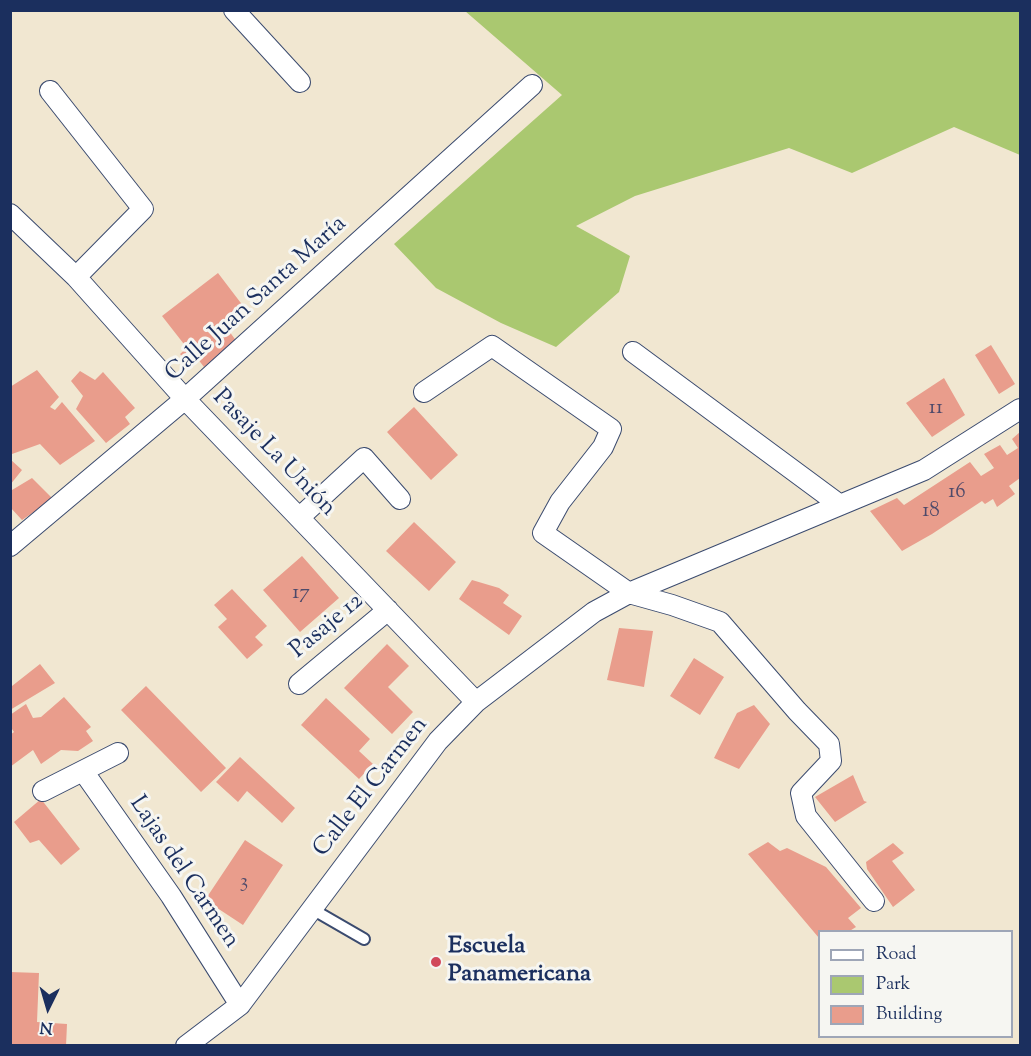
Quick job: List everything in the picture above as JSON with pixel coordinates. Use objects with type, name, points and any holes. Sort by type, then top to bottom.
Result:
[{"type":"street","points":[[234,10],[300,82]]},
{"type":"street","name":"Calle Juan Santa María","points":[[10,546],[185,399],[532,85]]},
{"type":"street","points":[[50,91],[143,209],[76,277]]},
{"type":"street","name":"Pasaje La Unión","points":[[10,214],[76,277],[185,399],[476,702]]},
{"type":"street","points":[[424,392],[492,346],[611,429],[603,447],[561,502],[543,533],[629,593],[720,622],[797,711],[829,744],[831,761],[801,793],[806,816],[874,901]]},
{"type":"street","points":[[633,352],[840,505]]},
{"type":"street","name":"Calle El Carmen","points":[[186,1046],[240,1005],[438,741],[476,702],[594,612],[629,593],[924,470],[1020,409]]},
{"type":"street","points":[[300,517],[364,458],[400,500]]},
{"type":"street","name":"Pasaje 12","points":[[299,684],[388,610]]},
{"type":"street","points":[[43,791],[118,753]]},
{"type":"street","name":"Lajas del Carmen","points":[[83,771],[171,896],[240,1005]]},
{"type":"lane","points":[[312,909],[364,939]]},
{"type":"green space","points":[[465,11],[1020,11],[1020,155],[954,127],[852,173],[789,148],[635,196],[576,226],[630,256],[619,292],[556,347],[501,323],[436,288],[394,244],[562,95]]},
{"type":"building","points":[[218,273],[250,315],[229,331],[237,342],[204,367],[194,354],[186,361],[180,354],[187,348],[162,316]]},
{"type":"building","points":[[991,345],[1015,384],[999,394],[975,355]]},
{"type":"building","points":[[37,370],[59,397],[50,407],[55,410],[62,402],[95,441],[60,465],[40,444],[12,454],[10,452],[10,403],[12,402],[10,387]]},
{"type":"building","points":[[80,371],[95,380],[103,372],[135,408],[125,417],[130,424],[106,443],[76,409],[83,396],[71,381]]},
{"type":"building","points":[[944,378],[965,415],[932,437],[906,403]]},
{"type":"building","points":[[414,407],[458,455],[431,480],[387,432]]},
{"type":"building","points":[[1020,432],[1020,478],[1009,486],[1015,494],[997,507],[993,499],[985,504],[982,501],[902,551],[870,511],[897,498],[904,505],[970,462],[981,476],[994,468],[984,454],[1000,445],[1007,455],[1018,448],[1012,439]]},
{"type":"building","points":[[10,459],[22,470],[10,485]]},
{"type":"building","points":[[32,478],[53,499],[22,520],[10,507],[10,488],[12,490]]},
{"type":"building","points":[[414,522],[456,562],[429,591],[386,551]]},
{"type":"building","points":[[302,556],[339,598],[300,632],[263,590]]},
{"type":"building","points":[[472,580],[499,588],[509,595],[503,603],[522,616],[509,635],[459,599]]},
{"type":"building","points":[[232,589],[267,626],[255,637],[263,645],[247,659],[218,627],[227,619],[214,605]]},
{"type":"building","points":[[619,628],[653,631],[644,687],[607,680]]},
{"type":"building","points":[[387,644],[409,666],[388,687],[413,712],[392,734],[344,688]]},
{"type":"building","points":[[694,658],[724,677],[700,715],[670,696]]},
{"type":"building","points":[[40,664],[55,683],[10,710],[10,684],[12,686]]},
{"type":"building","points":[[146,686],[226,768],[201,792],[121,710]]},
{"type":"building","points":[[64,697],[91,727],[86,731],[93,741],[78,751],[61,750],[41,764],[33,750],[10,767],[10,735],[14,732],[10,726],[10,715],[26,704],[33,718],[41,717]]},
{"type":"building","points":[[326,698],[370,739],[359,751],[373,764],[359,779],[301,725]]},
{"type":"building","points":[[754,705],[770,724],[739,769],[714,758],[737,713]]},
{"type":"building","points":[[240,757],[295,808],[282,823],[247,791],[238,802],[216,782]]},
{"type":"building","points":[[853,775],[864,801],[867,802],[835,822],[815,797]]},
{"type":"building","points":[[41,799],[80,849],[61,865],[39,840],[30,843],[14,822]]},
{"type":"building","points":[[245,840],[283,865],[243,925],[205,900]]},
{"type":"building","points":[[768,842],[780,851],[787,848],[826,867],[861,908],[848,918],[856,927],[851,930],[818,930],[818,937],[748,854]]},
{"type":"building","points":[[893,843],[904,853],[892,861],[915,890],[893,907],[867,869],[866,862]]},
{"type":"building","points":[[10,972],[39,973],[37,1022],[67,1024],[66,1046],[10,1046]]},
{"type":"place","name":"Escuela Panamericana","points":[[436,962]]}]
